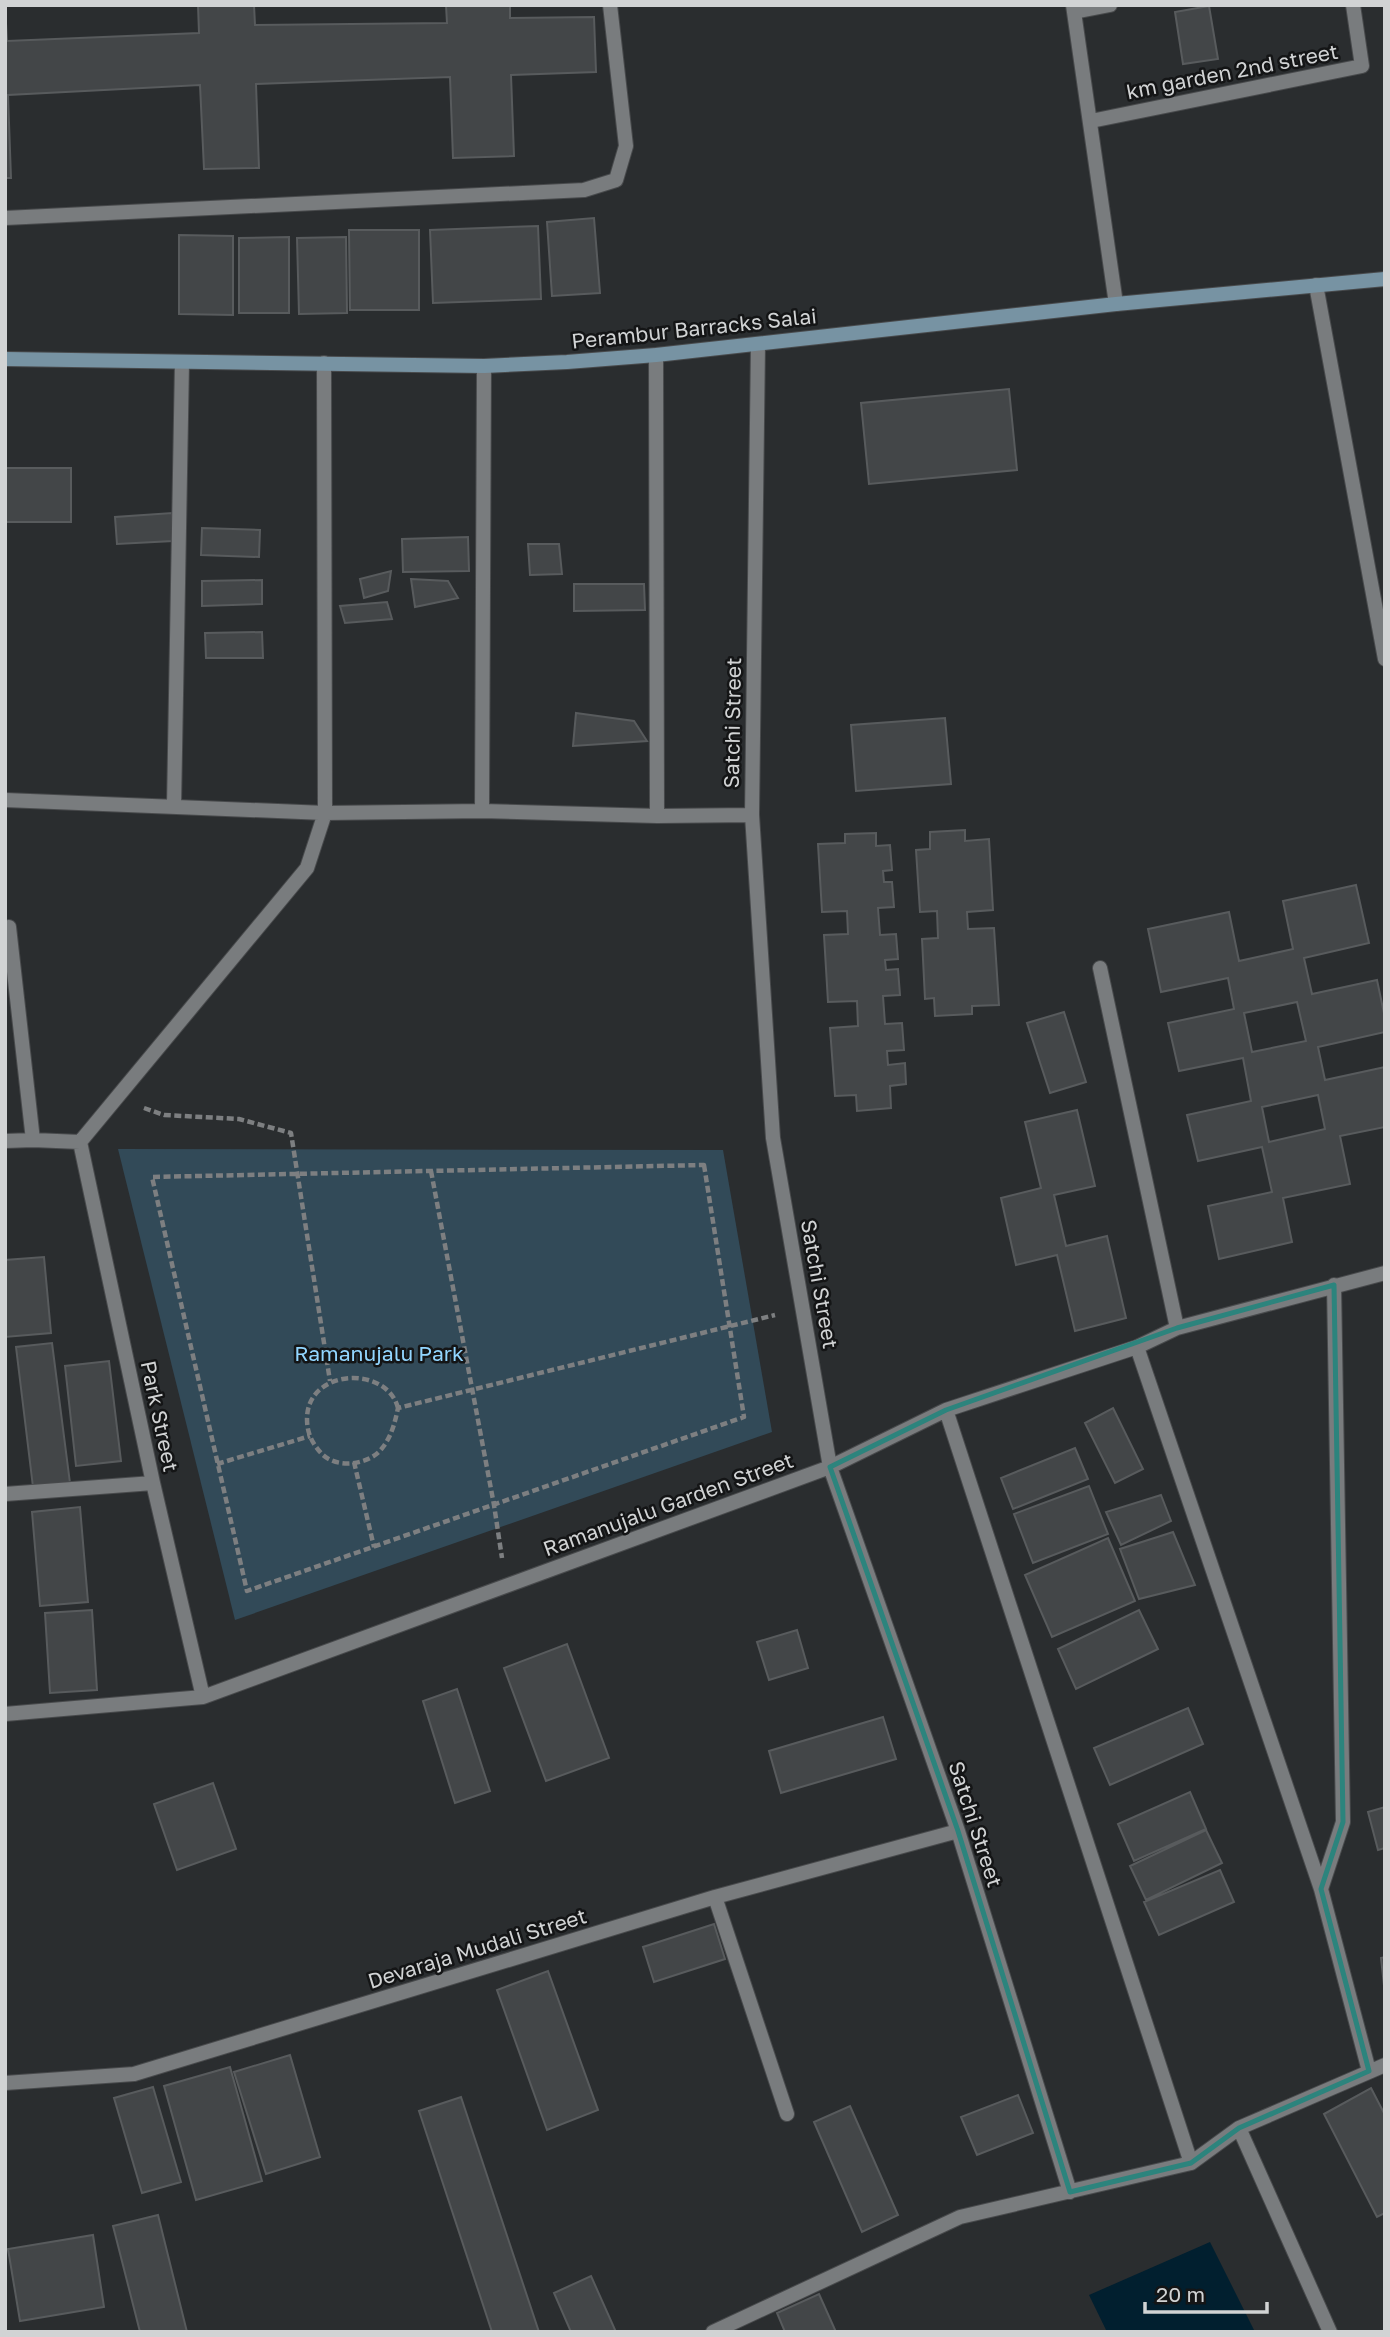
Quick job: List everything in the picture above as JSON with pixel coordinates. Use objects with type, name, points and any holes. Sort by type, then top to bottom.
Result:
[{"type":"main road","name":"Perambur Barracks Salai","points":[[5,359],[484,366],[656,355],[1116,304],[1385,279]]},
{"type":"street","points":[[5,218],[584,190],[615,180],[626,146],[611,5]]},
{"type":"street","points":[[1110,5],[1073,9],[1116,304]]},
{"type":"street","name":"km garden 2nd street","points":[[1091,121],[1362,66],[1353,5]]},
{"type":"street","points":[[1315,285],[1385,659]]},
{"type":"street","name":"Satchi Street","points":[[758,344],[752,815],[773,1138],[830,1467],[958,1831],[1070,2192]]},
{"type":"street","points":[[656,355],[657,816]]},
{"type":"street","points":[[174,806],[182,362]]},
{"type":"street","points":[[5,1141],[80,1142],[307,869],[325,813],[324,363]]},
{"type":"street","points":[[482,811],[484,366]]},
{"type":"street","points":[[5,800],[325,813],[482,811],[657,816],[752,815]]},
{"type":"street","points":[[9,927],[33,1140]]},
{"type":"street","points":[[1100,968],[1177,1328]]},
{"type":"street","name":"Park Street","points":[[80,1142],[153,1483],[203,1697]]},
{"type":"street","name":"Ramanujalu Garden Street","points":[[5,1714],[203,1697],[830,1467],[946,1410],[1137,1347],[1177,1328],[1385,1273]]},
{"type":"street","points":[[1321,1889],[1343,1822],[1334,1285]]},
{"type":"street","points":[[1137,1347],[1321,1889],[1369,2071]]},
{"type":"street","points":[[946,1410],[1191,2163]]},
{"type":"street","points":[[5,1494],[153,1483]]},
{"type":"street","name":"Devaraja Mudali Street","points":[[5,2083],[134,2074],[715,1897],[958,1831]]},
{"type":"street","points":[[715,1897],[788,2114]]},
{"type":"street","points":[[713,2332],[960,2217],[1191,2163],[1239,2128],[1385,2065]]},
{"type":"street","points":[[1239,2128],[1330,2332]]},
{"type":"path","points":[[115,1099],[164,1115],[239,1119],[291,1133],[330,1381]]},
{"type":"path","points":[[704,1165],[744,1417],[247,1591],[152,1177],[431,1171],[704,1165]]},
{"type":"path","points":[[431,1171],[507,1586]]},
{"type":"path","points":[[398,1408],[803,1308]]},
{"type":"path","points":[[348,1378],[368,1380],[384,1387],[395,1396],[398,1408],[393,1432],[382,1450],[364,1461],[343,1464],[325,1457],[312,1443],[307,1426],[307,1406],[315,1391],[330,1381],[348,1378]]},
{"type":"path","points":[[218,1464],[310,1436]]},
{"type":"path","points":[[354,1462],[374,1547]]},
{"type":"highlighted area","points":[[1334,1285],[1343,1822],[1321,1889],[1369,2071],[1239,2128],[1191,2163],[1070,2192],[958,1831],[830,1467],[946,1410],[1177,1328]]},
{"type":"green space","name":"Ramanujalu Park","points":[[118,1149],[723,1150],[772,1432],[235,1620]]},
{"type":"shaded area","points":[[1210,2242],[1255,2332],[1107,2332],[1089,2295]]},
{"type":"building","points":[[5,5],[7,41],[199,33],[198,5],[254,5],[255,25],[447,23],[446,5],[510,5],[510,18],[594,17],[596,72],[511,75],[514,156],[453,158],[450,77],[256,84],[259,168],[204,169],[200,85],[8,95],[11,178],[5,178]]},
{"type":"building","points":[[1209,6],[1218,59],[1183,64],[1175,12]]},
{"type":"building","points":[[594,218],[600,293],[552,296],[547,222]]},
{"type":"building","points":[[538,226],[541,299],[433,303],[430,230]]},
{"type":"building","points":[[349,230],[419,230],[419,310],[350,310]]},
{"type":"building","points":[[179,235],[233,236],[233,315],[179,314]]},
{"type":"building","points":[[289,237],[289,313],[239,313],[239,238]]},
{"type":"building","points":[[346,237],[347,313],[299,314],[297,238]]},
{"type":"building","points":[[1009,389],[1017,470],[869,484],[861,403]]},
{"type":"building","points":[[5,468],[71,468],[71,522],[5,522]]},
{"type":"building","points":[[172,513],[173,541],[117,544],[115,517]]},
{"type":"building","points":[[202,528],[260,530],[259,557],[201,555]]},
{"type":"building","points":[[468,537],[469,571],[403,572],[402,539]]},
{"type":"building","points":[[528,544],[559,544],[562,574],[530,575]]},
{"type":"building","points":[[391,571],[388,591],[364,598],[360,579]]},
{"type":"building","points":[[411,579],[448,581],[458,598],[415,607]]},
{"type":"building","points":[[262,580],[262,604],[202,606],[202,581]]},
{"type":"building","points":[[574,584],[644,584],[645,610],[574,611]]},
{"type":"building","points":[[387,602],[392,619],[345,623],[340,606]]},
{"type":"building","points":[[262,632],[263,658],[206,658],[205,633]]},
{"type":"building","points":[[576,713],[634,721],[647,741],[573,746]]},
{"type":"building","points":[[945,718],[951,784],[856,791],[851,725]]},
{"type":"building","points":[[965,830],[965,841],[989,839],[993,910],[967,912],[968,929],[994,928],[999,1005],[972,1006],[972,1014],[935,1016],[934,998],[925,999],[922,939],[938,938],[937,911],[920,912],[916,850],[930,849],[930,832]]},
{"type":"building","points":[[876,833],[876,846],[890,845],[892,870],[883,871],[884,882],[892,882],[894,907],[878,908],[880,935],[896,934],[898,959],[885,960],[886,970],[898,969],[900,995],[883,996],[885,1024],[902,1023],[904,1050],[887,1051],[888,1065],[905,1063],[906,1084],[890,1086],[891,1108],[857,1111],[856,1095],[835,1096],[830,1028],[858,1026],[857,1001],[828,1002],[824,935],[848,934],[847,911],[822,912],[818,844],[845,843],[845,834]]},
{"type":"building","points":[[1356,885],[1369,943],[1304,958],[1312,994],[1377,980],[1385,1018],[1385,1032],[1318,1047],[1325,1080],[1385,1067],[1385,1127],[1340,1136],[1350,1184],[1283,1198],[1292,1242],[1219,1259],[1208,1206],[1272,1192],[1262,1147],[1198,1161],[1187,1115],[1251,1101],[1243,1058],[1179,1071],[1168,1023],[1234,1009],[1228,978],[1161,992],[1148,929],[1229,912],[1239,961],[1293,949],[1283,901]],"holes":[[[1297,1002],[1306,1041],[1252,1052],[1244,1013]],[[1318,1095],[1325,1129],[1269,1142],[1262,1107]]]},
{"type":"building","points":[[1064,1012],[1086,1082],[1050,1093],[1027,1023]]},
{"type":"building","points":[[1077,1110],[1095,1186],[1054,1195],[1066,1246],[1107,1236],[1126,1318],[1075,1331],[1057,1255],[1016,1265],[1001,1198],[1041,1188],[1025,1122]]},
{"type":"building","points":[[44,1257],[51,1333],[5,1337],[5,1260]]},
{"type":"building","points":[[52,1343],[70,1483],[33,1487],[16,1347]]},
{"type":"building","points":[[109,1361],[121,1461],[76,1466],[65,1366]]},
{"type":"building","points":[[1113,1408],[1143,1469],[1115,1483],[1085,1423]]},
{"type":"building","points":[[1075,1448],[1088,1479],[1013,1509],[1001,1478]]},
{"type":"building","points":[[1089,1486],[1108,1534],[1033,1563],[1014,1514]]},
{"type":"building","points":[[1161,1495],[1171,1521],[1121,1545],[1106,1512]]},
{"type":"building","points":[[80,1507],[88,1602],[40,1606],[32,1512]]},
{"type":"building","points":[[1173,1532],[1195,1585],[1139,1599],[1120,1549]]},
{"type":"building","points":[[1108,1538],[1135,1601],[1052,1637],[1025,1575]]},
{"type":"building","points":[[92,1610],[97,1690],[50,1693],[45,1613]]},
{"type":"building","points":[[1139,1610],[1158,1649],[1076,1689],[1058,1649]]},
{"type":"building","points":[[797,1630],[808,1668],[769,1680],[757,1642]]},
{"type":"building","points":[[567,1644],[609,1758],[546,1781],[504,1668]]},
{"type":"building","points":[[457,1689],[490,1791],[455,1803],[423,1701]]},
{"type":"building","points":[[1188,1708],[1203,1744],[1110,1785],[1094,1748]]},
{"type":"building","points":[[883,1717],[896,1759],[781,1793],[769,1751]]},
{"type":"building","points":[[213,1783],[236,1849],[177,1870],[154,1804]]},
{"type":"building","points":[[1190,1792],[1206,1829],[1134,1861],[1118,1824]]},
{"type":"building","points":[[1385,1807],[1385,1848],[1378,1850],[1368,1812]]},
{"type":"building","points":[[1206,1830],[1222,1863],[1146,1900],[1130,1866]]},
{"type":"building","points":[[1220,1870],[1234,1902],[1159,1935],[1144,1902]]},
{"type":"building","points":[[714,1924],[725,1959],[654,1982],[643,1947]]},
{"type":"building","points":[[1385,1957],[1385,1995],[1381,1958]]},
{"type":"building","points":[[548,1971],[598,2110],[547,2130],[497,1990]]},
{"type":"building","points":[[290,2055],[320,2157],[266,2174],[234,2072]]},
{"type":"building","points":[[230,2067],[262,2181],[196,2200],[164,2086]]},
{"type":"building","points":[[153,2087],[181,2182],[142,2193],[114,2098]]},
{"type":"building","points":[[1371,2088],[1385,2115],[1385,2213],[1377,2217],[1324,2114]]},
{"type":"building","points":[[1018,2095],[1033,2133],[977,2155],[961,2117]]},
{"type":"building","points":[[461,2097],[539,2332],[492,2332],[419,2111]]},
{"type":"building","points":[[850,2106],[898,2215],[862,2232],[814,2122]]},
{"type":"building","points":[[158,2215],[187,2332],[140,2332],[113,2226]]},
{"type":"building","points":[[93,2235],[104,2307],[20,2321],[8,2249]]},
{"type":"building","points":[[591,2276],[616,2332],[571,2332],[554,2293]]},
{"type":"building","points":[[819,2294],[836,2332],[785,2332],[777,2313]]}]
